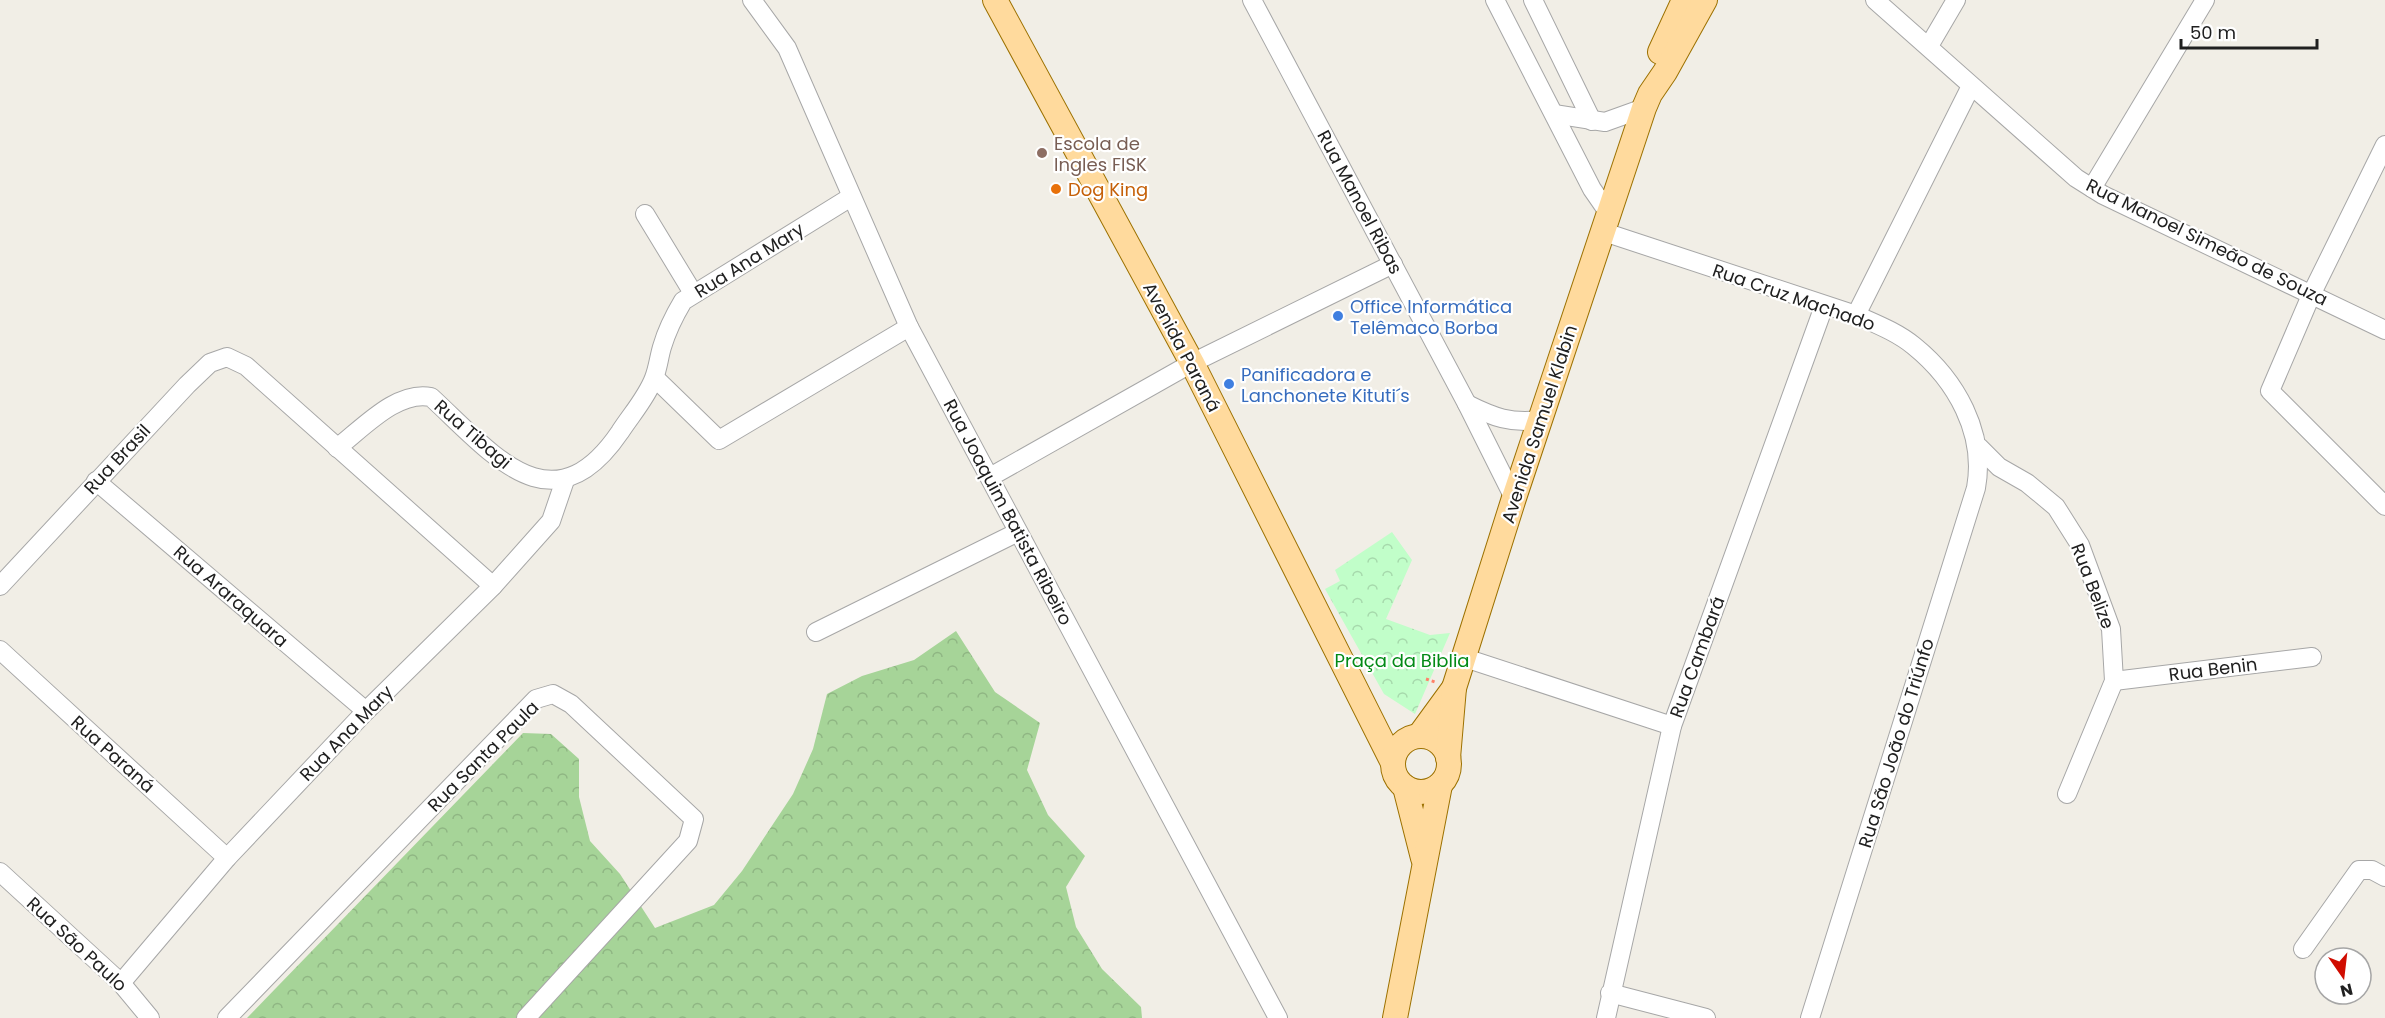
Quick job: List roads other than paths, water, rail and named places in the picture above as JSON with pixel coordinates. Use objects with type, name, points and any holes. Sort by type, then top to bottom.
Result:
[{"type":"main road","name":"Avenida Samuel Klabin","points":[[1448,758],[1454,688],[1514,498],[1647,101],[1652,69],[1684,0]]},
{"type":"main road","name":"Avenida Samuel Klabin","points":[[1647,101],[1705,0]]},
{"type":"main road","name":"Avenida Paraná","points":[[1001,2],[1192,363],[1393,763]]},
{"type":"main road","points":[[1425,866],[1405,787],[1394,772],[1393,763],[1395,753],[1414,737],[1454,688]]},
{"type":"main road","name":"Avenida Paraná","points":[[1361,698],[1414,737]]},
{"type":"main road","points":[[1395,1018],[1440,785],[1449,769],[1448,758],[1438,742],[1414,737]]},
{"type":"main road","points":[[1405,787],[1423,792],[1440,785]]},
{"type":"street","name":"Rua Joaquim Batista Ribeiro","points":[[752,0],[787,48],[850,197],[909,327],[1278,1018]]},
{"type":"street","name":"Rua Manoel Ribas","points":[[1252,0],[1467,404],[1514,498]]},
{"type":"street","points":[[1495,0],[1592,189],[1607,224]]},
{"type":"street","points":[[1533,0],[1592,121]]},
{"type":"street","name":"Rua Manoel Simeão de Souza","points":[[1875,0],[2076,178],[2092,188],[2385,330]]},
{"type":"street","points":[[1929,46],[1956,0]]},
{"type":"street","points":[[2092,188],[2205,0]]},
{"type":"street","points":[[1856,315],[1971,86]]},
{"type":"street","points":[[1554,114],[1605,122],[1647,101]]},
{"type":"street","points":[[2385,145],[2312,293],[2270,391],[2385,506]]},
{"type":"street","name":"Rua Ana Mary","points":[[121,983],[227,858],[366,711],[493,586],[551,521],[559,481],[604,456],[655,378],[670,322],[683,301],[850,197]]},
{"type":"street","points":[[645,214],[693,293]]},
{"type":"street","name":"Rua Cruz Machado","points":[[1607,224],[1824,306],[1856,315],[1885,328],[1913,345],[1954,388],[1979,447],[1980,468]]},
{"type":"street","points":[[990,477],[1192,363],[1393,264]]},
{"type":"street","name":"Rua Cambará","points":[[1606,1018],[1672,726],[1824,306]]},
{"type":"street","points":[[655,378],[719,440],[909,327]]},
{"type":"street","name":"Rua Brasil","points":[[0,586],[96,481],[210,363],[227,357],[246,366],[337,448]]},
{"type":"street","name":"Rua Tibagi","points":[[337,448],[401,400],[418,394],[431,397],[507,467],[559,481]]},
{"type":"street","points":[[1467,404],[1496,418],[1515,422],[1540,420]]},
{"type":"street","name":"Rua Belize","points":[[1979,447],[1999,467],[2027,483],[2056,507],[2080,545],[2111,629],[2114,681],[2067,794]]},
{"type":"street","points":[[337,448],[493,586]]},
{"type":"street","name":"Rua São João do Triúnfo","points":[[1810,1018],[1973,499],[1980,468]]},
{"type":"street","name":"Rua Araraquara","points":[[96,481],[366,711]]},
{"type":"street","points":[[816,633],[1018,532]]},
{"type":"street","name":"Rua Paraná","points":[[0,651],[227,858]]},
{"type":"street","name":"Rua Benin","points":[[2114,681],[2312,657]]},
{"type":"street","points":[[1465,658],[1672,726]]},
{"type":"street","name":"Rua Santa Paula","points":[[228,1018],[536,699],[553,694],[571,704],[694,819],[688,841],[526,1018]]},
{"type":"street","points":[[2303,949],[2359,870],[2372,870],[2385,877]]},
{"type":"street","name":"Rua São Paulo","points":[[0,872],[121,983],[150,1018]]},
{"type":"street","points":[[1610,993],[1706,1018]]},
{"type":"place","name":"Escola de Ingles FISK","points":[[1042,153]]},
{"type":"place","name":"Dog King","points":[[1056,189]]},
{"type":"place","name":"Office Informática Telêmaco Borba","points":[[1338,316]]},
{"type":"place","name":"Panificadora e Lanchonete Kituti´s","points":[[1229,384]]},
{"type":"park label","name":"Praça da Biblia","points":[[1402,660]]}]
